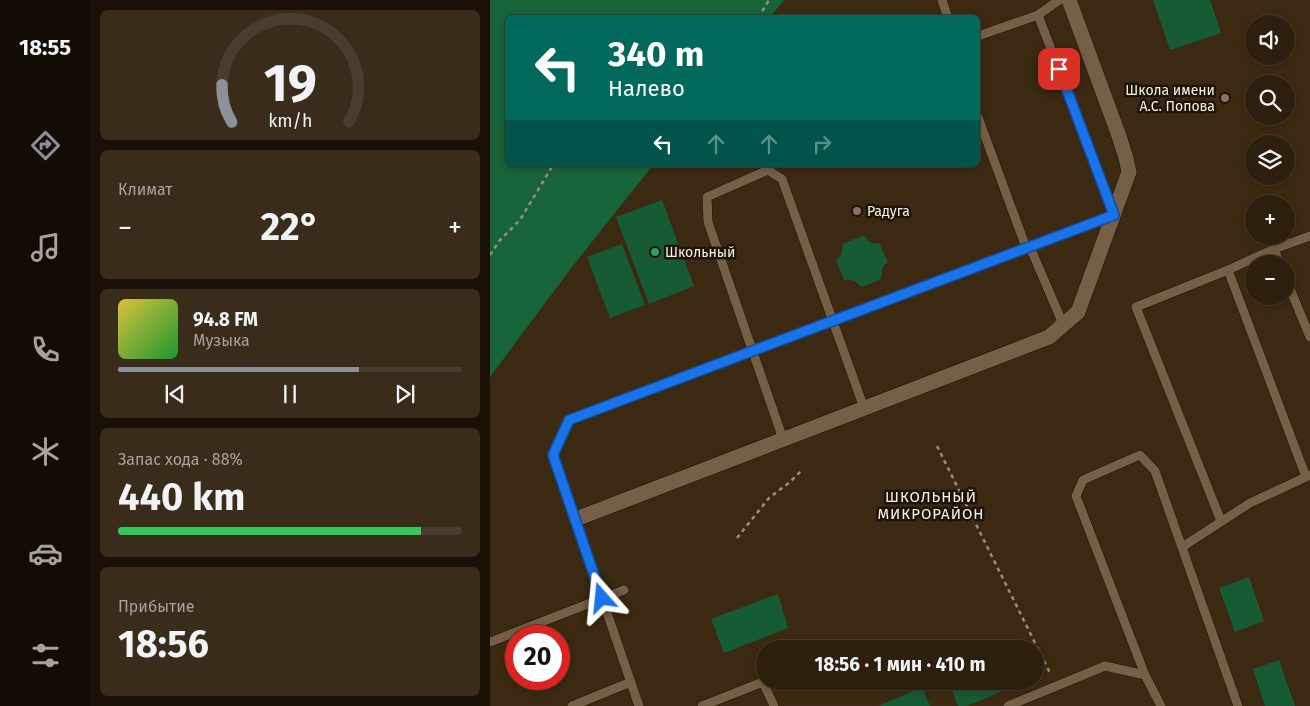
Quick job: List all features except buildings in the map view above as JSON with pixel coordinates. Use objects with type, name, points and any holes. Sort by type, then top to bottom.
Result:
[{"type":"street","points":[[576,519],[1049,337],[1078,312],[1129,172],[1126,158],[1069,0]]},
{"type":"lane","points":[[942,0],[947,15]]},
{"type":"lane","points":[[980,35],[1038,15],[1059,0]]},
{"type":"lane","points":[[639,706],[553,455],[569,420],[1114,215],[1038,15]]},
{"type":"lane","points":[[980,122],[1024,242],[1033,254],[1064,324]]},
{"type":"lane","points":[[783,439],[708,222],[706,197],[768,170],[782,179],[864,408]]},
{"type":"lane","points":[[1221,521],[1136,307],[1228,270],[1274,249],[1310,236]]},
{"type":"lane","points":[[1274,249],[1276,255]]},
{"type":"lane","points":[[1182,546],[1250,503],[1308,476],[1228,270]]},
{"type":"lane","points":[[1295,301],[1310,338]]},
{"type":"lane","points":[[1161,706],[1145,675],[1076,496],[1083,480],[1140,455],[1155,470],[1238,706]]},
{"type":"lane","points":[[490,642],[624,590]]},
{"type":"lane","points":[[1008,706],[1105,666],[1145,675]]},
{"type":"lane","points":[[572,706],[631,682]]},
{"type":"lane","points":[[702,706],[763,682],[774,706]]},
{"type":"path","points":[[760,15],[770,0]]},
{"type":"path","points":[[490,255],[500,240],[520,220],[552,167]]},
{"type":"path","points":[[937,446],[1056,686]]},
{"type":"path","points":[[737,538],[769,498],[790,482],[802,469]]},
{"type":"green space","points":[[490,0],[784,0],[772,15],[505,15],[505,167],[651,167],[572,267],[490,377]]},
{"type":"green space","points":[[1153,0],[1210,0],[1221,33],[1170,50]]},
{"type":"green space","name":"Школьный","points":[[662,200],[694,286],[649,304],[616,217]]},
{"type":"green space","points":[[864,235],[870,242],[879,243],[888,262],[883,266],[881,279],[862,287],[854,281],[844,280],[836,260],[841,255],[843,244]]},
{"type":"green space","points":[[622,244],[645,305],[610,318],[587,257]]},
{"type":"green space","points":[[1249,577],[1264,621],[1235,632],[1219,588]]},
{"type":"green space","points":[[778,594],[788,628],[724,653],[711,619]]},
{"type":"green space","points":[[1279,660],[1295,706],[1265,706],[1253,669]]},
{"type":"green space","points":[[915,690],[923,690],[930,706],[879,706]]},
{"type":"green space","points":[[952,690],[1005,690],[967,706],[958,706]]},
{"type":"place","name":"Школа имени А.С. Попова","points":[[1225,98]]},
{"type":"place","name":"Радуга","points":[[857,211]]},
{"type":"place","name":"Школьный","points":[[655,252]]},
{"type":"district","name":"ШКОЛЬНЫЙ МИКРОРАЙОН","points":[[931,506]]},
{"type":"route","points":[[602,598],[553,455],[569,420],[1114,215],[1059,69]]}]
